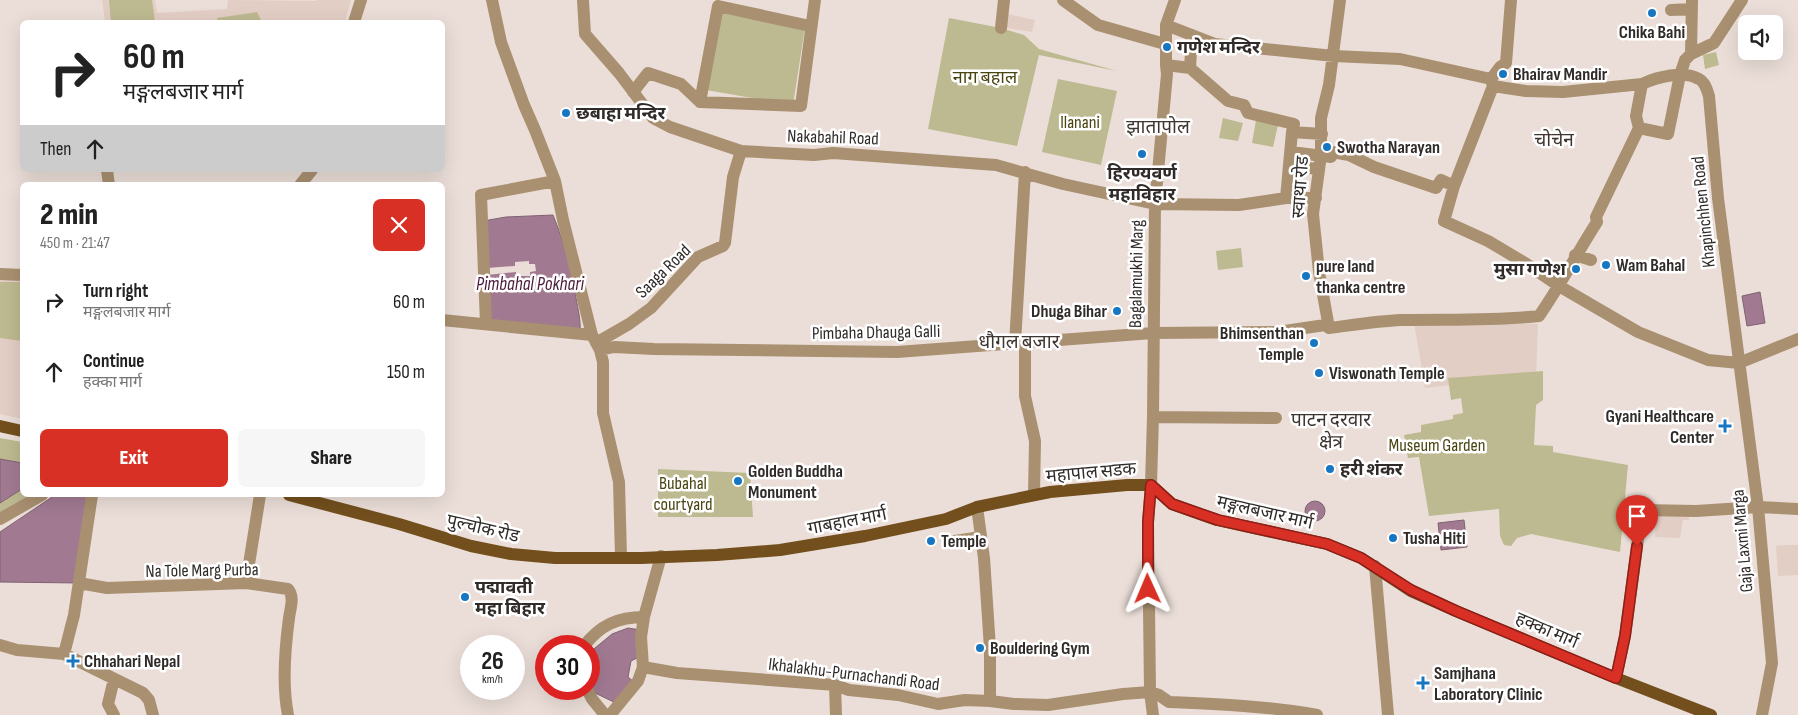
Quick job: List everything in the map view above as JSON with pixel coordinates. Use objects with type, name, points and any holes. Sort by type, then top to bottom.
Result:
[{"type":"main road","points":[[0,426],[20,431]]},
{"type":"main road","name":"महापाल सडक","points":[[1034,495],[1127,485],[1151,485]]},
{"type":"main road","name":"मङ्गलबजार मार्ग","points":[[1151,485],[1172,504],[1218,520],[1327,544],[1375,566]]},
{"type":"main road","name":"गाबहाल मार्ग","points":[[640,558],[717,555],[805,547],[946,519],[977,507],[1034,495]]},
{"type":"main road","name":"पुल्चोक रोड","points":[[297,497],[399,524],[471,546],[511,554],[555,558],[640,558]]},
{"type":"main road","name":"हक्का मार्ग","points":[[1375,566],[1411,590],[1456,611],[1616,678],[1711,715]]},
{"type":"street","points":[[355,20],[361,0]]},
{"type":"street","points":[[492,0],[501,42],[555,181],[562,220],[602,362],[603,413],[619,482],[621,557]]},
{"type":"street","name":"Nakabahil Road","points":[[584,0],[586,34],[653,118],[670,127],[741,151],[814,155],[833,153],[996,165],[1067,185],[1155,204],[1239,205],[1286,198],[1316,198]]},
{"type":"street","points":[[634,92],[648,73],[681,84],[700,102],[801,106],[810,26],[815,0]]},
{"type":"street","points":[[1001,28],[1004,0]]},
{"type":"street","points":[[1063,0],[1098,25],[1165,44]]},
{"type":"street","points":[[1175,0],[1166,25],[1215,44],[1334,56],[1400,59],[1526,91],[1563,92],[1642,84],[1652,79],[1680,75]]},
{"type":"street","name":"स्वाथा रोड","points":[[1329,328],[1319,272],[1314,214],[1319,170],[1326,154],[1322,137],[1322,118],[1334,56],[1340,0]]},
{"type":"street","points":[[1511,0],[1506,63],[1500,67],[1492,83],[1454,186],[1444,221],[1488,241],[1526,263],[1559,286],[1638,332],[1708,360],[1739,363],[1798,339]]},
{"type":"street","points":[[1732,0],[1742,0]]},
{"type":"street","points":[[1639,128],[1668,134],[1680,75],[1685,60],[1691,54],[1714,43],[1742,0]]},
{"type":"street","points":[[1671,10],[1692,4],[1691,54]]},
{"type":"street","points":[[700,102],[718,6],[810,26]]},
{"type":"street","name":"Bagalamukhi Marg","points":[[1153,715],[1155,693],[1148,572],[1148,522],[1153,417],[1155,204],[1167,74],[1166,25]]},
{"type":"street","points":[[1190,68],[1192,35]]},
{"type":"street","points":[[1166,65],[1190,68],[1228,100],[1244,105],[1248,113],[1294,124],[1286,198]]},
{"type":"street","name":"Khapinchhen Road","points":[[1680,75],[1700,79],[1709,96],[1718,198],[1739,363]]},
{"type":"street","points":[[1559,286],[1575,255],[1597,222],[1596,217],[1639,128],[1636,116],[1642,84]]},
{"type":"street","points":[[1292,132],[1322,137]]},
{"type":"street","name":"Saaga Road","points":[[596,343],[629,324],[651,308],[698,257],[724,246],[733,177],[741,151]]},
{"type":"street","points":[[1291,152],[1349,155],[1374,167],[1436,188]]},
{"type":"street","points":[[1289,166],[1319,170]]},
{"type":"street","points":[[1024,172],[1020,343],[1025,396],[1035,441],[1034,495]]},
{"type":"street","points":[[1450,201],[1433,195],[1441,180],[1454,186]]},
{"type":"street","points":[[486,324],[481,195],[555,181]]},
{"type":"street","points":[[1575,255],[1591,260]]},
{"type":"street","points":[[0,274],[20,276]]},
{"type":"street","name":"Pimbaha Dhauga Galli","points":[[445,320],[486,324],[614,347],[897,352],[1153,333],[1278,332],[1326,325],[1329,328],[1400,320],[1480,318],[1506,320],[1539,316],[1559,286]]},
{"type":"street","name":"Gaja Laxmi Marga","points":[[1739,363],[1758,507],[1772,663],[1762,715]]},
{"type":"street","points":[[1153,417],[1276,418]]},
{"type":"street","points":[[0,519],[38,497]]},
{"type":"street","points":[[64,654],[74,615],[92,497]]},
{"type":"street","points":[[246,583],[260,497]]},
{"type":"street","points":[[977,507],[984,558],[990,648],[990,701]]},
{"type":"street","points":[[1616,678],[1625,636],[1642,510],[1696,511],[1758,507],[1798,509]]},
{"type":"street","points":[[955,541],[981,537]]},
{"type":"street","points":[[610,715],[638,682],[643,667],[642,637],[644,617],[661,556]]},
{"type":"street","points":[[1375,566],[1388,715]]},
{"type":"street","name":"Na Tole Marg Purba","points":[[79,583],[107,588],[246,583],[288,588],[292,598],[286,644],[286,704],[288,715]]},
{"type":"street","points":[[594,635],[616,620],[627,617],[644,617]]},
{"type":"street","points":[[0,645],[17,650],[64,654],[143,693],[149,700],[153,715]]},
{"type":"street","name":"Ikhalakhu-Purnachandi Road","points":[[643,667],[677,673],[835,685],[850,690],[898,695],[938,704],[965,700],[1048,705],[1123,694],[1155,693]]},
{"type":"street","points":[[109,711],[114,679]]},
{"type":"street","points":[[835,685],[836,715]]},
{"type":"street","points":[[1155,693],[1169,702],[1250,707],[1317,715]]},
{"type":"street","points":[[593,700],[605,715]]},
{"type":"shaded area","points":[[102,0],[155,0],[157,13],[227,9],[228,0],[351,0],[346,20],[105,20]]},
{"type":"shaded area","points":[[1004,13],[1035,20],[1032,32],[1001,27]]},
{"type":"shaded area","points":[[0,277],[20,278],[20,419],[0,414]]},
{"type":"shaded area","points":[[1480,322],[1538,324],[1536,376],[1425,388],[1414,323]]},
{"type":"shaded area","points":[[1656,510],[1688,512],[1689,520],[1683,520],[1680,538],[1655,537]]},
{"type":"shaded area","points":[[1798,545],[1798,575],[1778,576],[1776,546]]},
{"type":"green space","points":[[109,0],[152,0],[155,20],[111,20]]},
{"type":"green space","points":[[720,3],[806,21],[793,105],[700,89]]},
{"type":"green space","points":[[257,12],[261,20],[218,20],[217,18]]},
{"type":"green space","name":"नाग बहाल","points":[[949,18],[1001,28],[1024,35],[1039,49],[1117,71],[1039,55],[1017,146],[928,129]]},
{"type":"green space","points":[[1716,52],[1719,65],[1705,69],[1703,55]]},
{"type":"green space","name":"Ilanani","points":[[1058,79],[1117,91],[1101,165],[1042,152]]},
{"type":"green space","points":[[1223,118],[1243,123],[1238,141],[1219,138]]},
{"type":"green space","points":[[1256,120],[1278,125],[1273,147],[1252,143]]},
{"type":"green space","points":[[1241,248],[1243,267],[1218,270],[1216,251]]},
{"type":"green space","points":[[0,282],[20,282],[20,341],[0,338]]},
{"type":"green space","name":"Museum Garden","points":[[1543,371],[1543,400],[1536,405],[1534,445],[1553,446],[1553,452],[1628,465],[1620,552],[1531,534],[1517,538],[1511,546],[1504,545],[1500,536],[1499,509],[1429,516],[1419,457],[1408,458],[1404,435],[1421,432],[1421,425],[1453,419],[1453,415],[1463,413],[1461,398],[1451,400],[1448,378]]},
{"type":"green space","points":[[0,438],[20,442],[20,497],[27,497],[0,513]]},
{"type":"green space","name":"Bubahal courtyard","points":[[658,469],[750,473],[753,517],[658,517]]},
{"type":"water","name":"Pimbahal Pokhari","points":[[553,215],[561,235],[574,287],[580,332],[490,322],[483,221],[506,217]]},
{"type":"water","points":[[1760,292],[1765,323],[1747,326],[1742,296]]},
{"type":"water","points":[[0,459],[20,463],[20,490],[0,503]]},
{"type":"water","points":[[52,497],[92,497],[79,583],[0,582],[0,532]]},
{"type":"water","points":[[1315,501],[1322,504],[1325,511],[1322,518],[1315,521],[1308,518],[1305,511],[1308,504]]},
{"type":"water","points":[[1464,520],[1467,547],[1441,550],[1438,523]]},
{"type":"water","points":[[628,628],[641,630],[641,656],[631,661],[628,677],[634,682],[618,704],[600,695],[600,644],[612,634]]},
{"type":"pier","points":[[529,261],[529,264],[535,264],[536,271],[530,272],[530,276],[516,276],[516,272],[487,275],[487,268],[515,266],[515,262]]},
{"type":"place","name":"Chika Bahi","points":[[1652,13]]},
{"type":"place","name":"गणेश मन्दिर","points":[[1167,47]]},
{"type":"place","name":"Bhairav Mandir","points":[[1503,74]]},
{"type":"place","name":"छबाहा मन्दिर","points":[[566,113]]},
{"type":"place","name":"Swotha Narayan","points":[[1327,147]]},
{"type":"place","name":"हिरण्यवर्ण महाविहार","points":[[1142,154]]},
{"type":"place","name":"Wam Bahal","points":[[1606,265]]},
{"type":"place","name":"मुसा गणेश","points":[[1576,269]]},
{"type":"place","name":"pure land thanka centre","points":[[1306,276]]},
{"type":"place","name":"Dhuga Bihar","points":[[1117,311]]},
{"type":"place","name":"Bhimsenthan Temple","points":[[1314,343]]},
{"type":"place","name":"Viswonath Temple","points":[[1319,373]]},
{"type":"place","name":"Gyani Healthcare Center","points":[[1725,426]]},
{"type":"place","name":"हरी शंकर","points":[[1330,469]]},
{"type":"place","name":"Golden Buddha Monument","points":[[738,481]]},
{"type":"place","name":"Tusha Hiti","points":[[1393,538]]},
{"type":"place","name":"Temple","points":[[931,541]]},
{"type":"place","name":"पद्मावती महा बिहार","points":[[465,597]]},
{"type":"place","name":"Bouldering Gym","points":[[980,648]]},
{"type":"place","name":"Chhahari Nepal","points":[[73,661]]},
{"type":"place","name":"Samjhana Laboratory Clinic","points":[[1423,683]]},
{"type":"district","name":"झातापोल","points":[[1158,126]]},
{"type":"district","name":"चोचेन","points":[[1554,139]]},
{"type":"district","name":"धौगल बजार","points":[[1019,341]]},
{"type":"district","name":"पाटन दरवार क्षेत्र","points":[[1331,430]]},
{"type":"route","points":[[1148,589],[1148,522],[1151,485],[1172,504],[1218,520],[1327,544],[1361,558],[1411,590],[1456,611],[1616,678],[1625,636],[1637,546]]}]
